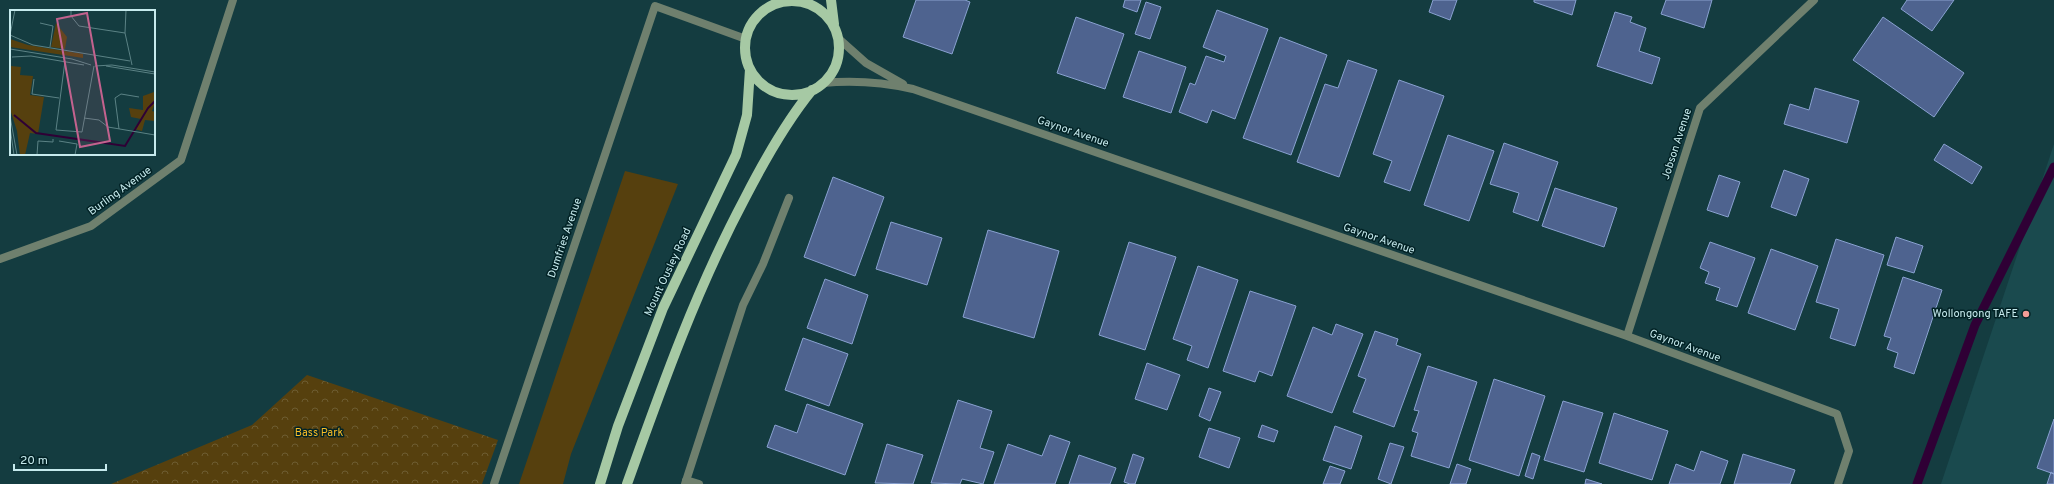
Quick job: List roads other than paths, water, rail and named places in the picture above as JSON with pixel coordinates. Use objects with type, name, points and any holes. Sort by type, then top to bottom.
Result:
[{"type":"main road","points":[[831,0],[839,50],[837,62],[831,74],[823,83],[812,90],[787,95],[772,90],[759,82],[750,69],[746,54],[746,39],[753,22],[768,4],[790,1],[803,2],[821,11],[834,26]]},
{"type":"main road","name":"Mount Ousley Road","points":[[600,484],[618,426],[660,315],[736,155],[746,120],[750,69]]},
{"type":"main road","points":[[627,484],[673,356],[695,301],[726,234],[782,131],[812,90]]},
{"type":"street","name":"Burling Avenue","points":[[0,259],[91,226],[182,160],[233,0]]},
{"type":"street","name":"Jobson Avenue","points":[[1627,336],[1700,108],[1814,0]]},
{"type":"street","points":[[656,3],[746,39]]},
{"type":"street","name":"Dumfries Avenue","points":[[494,484],[656,3]]},
{"type":"street","name":"Gaynor Avenue","points":[[838,38],[866,63],[913,89]]},
{"type":"street","name":"Gaynor Avenue","points":[[823,83],[859,81],[887,83],[913,89],[1627,336],[1837,414],[1849,451],[1838,484]]},
{"type":"street","points":[[699,484],[685,482],[743,305],[763,264],[790,198]]},
{"type":"waterway","points":[[1917,484],[1975,325],[2054,167]]},
{"type":"place","name":"Wollongong TAFE","points":[[2026,314]]},
{"type":"park label","name":"Bass Park","points":[[319,433]]}]
